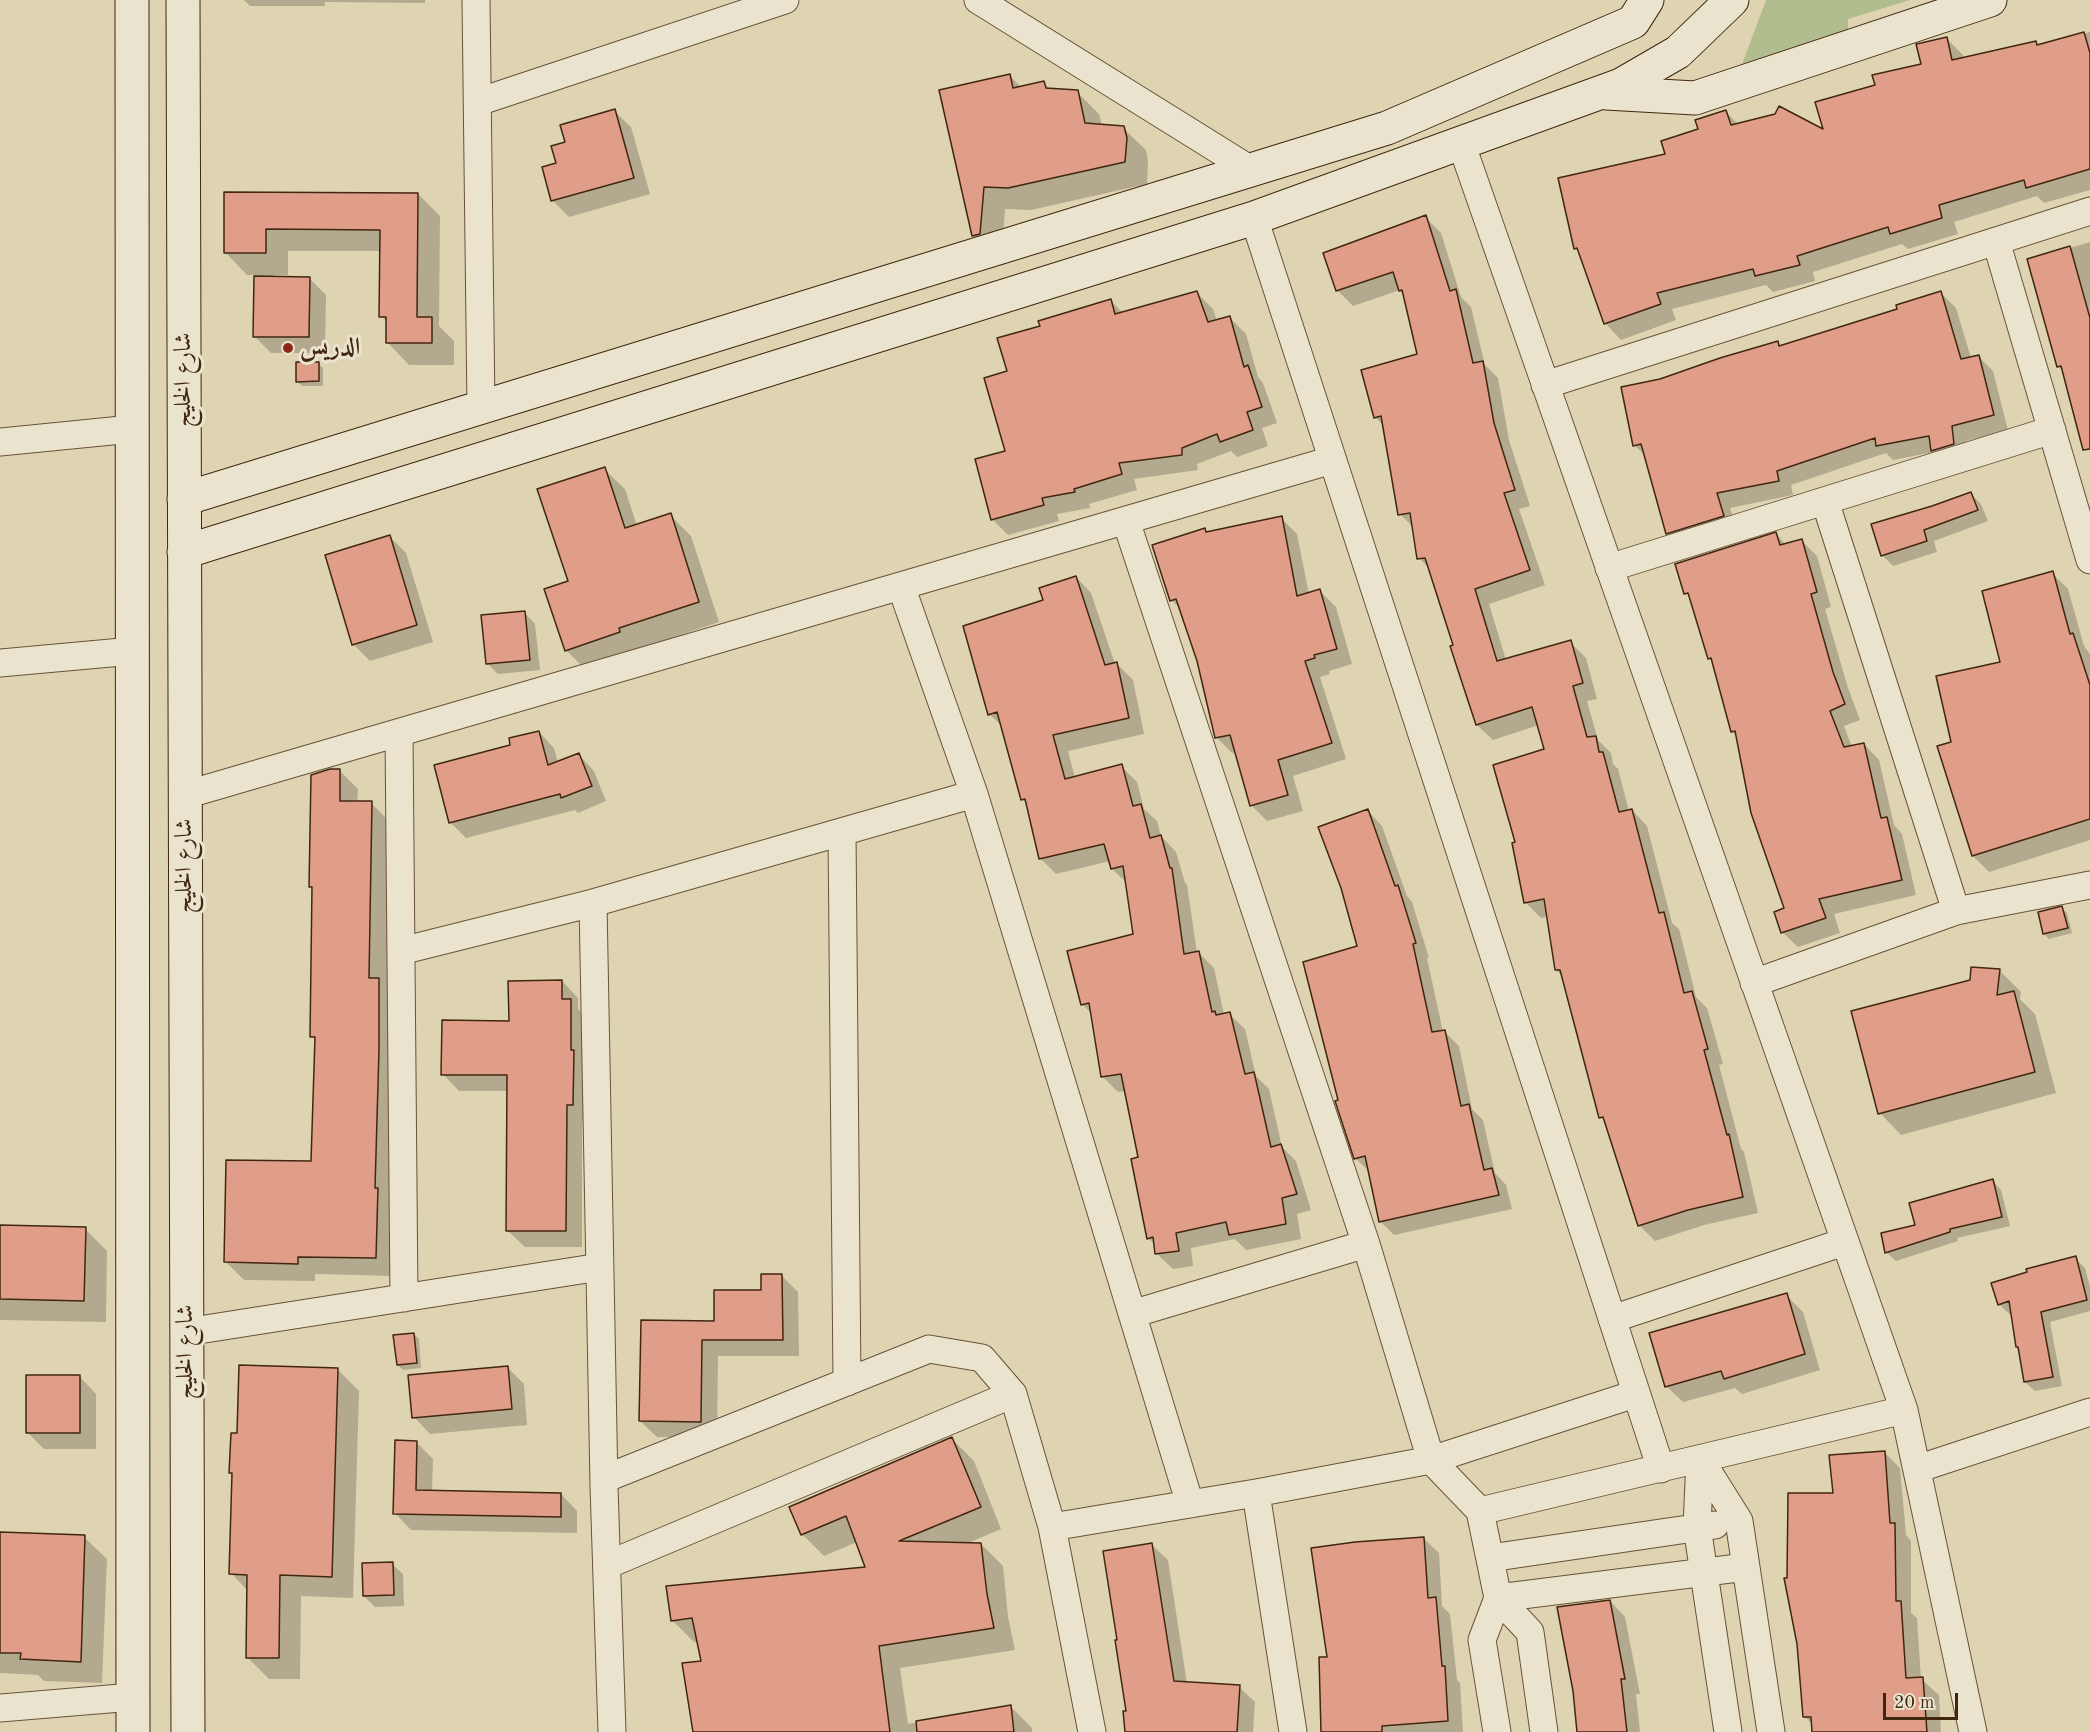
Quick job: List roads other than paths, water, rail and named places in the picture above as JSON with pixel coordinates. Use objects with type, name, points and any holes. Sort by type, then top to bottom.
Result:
[{"type":"street","points":[[132,0],[133,1732]]},
{"type":"street","name":"شارع الخليج","points":[[183,0],[188,1732]]},
{"type":"street","points":[[477,0],[481,408]]},
{"type":"street","points":[[478,102],[785,0]]},
{"type":"street","points":[[978,0],[1251,170]]},
{"type":"street","points":[[184,499],[1387,128],[1634,22],[1647,0]]},
{"type":"street","points":[[184,552],[1254,218],[1621,86],[1678,52],[1732,0]]},
{"type":"street","points":[[1602,93],[1695,98],[1990,0]]},
{"type":"street","points":[[1461,143],[1904,1410],[1973,1732]]},
{"type":"street","points":[[1545,385],[2090,210]]},
{"type":"street","points":[[1254,218],[1660,1469]]},
{"type":"street","points":[[1996,241],[2090,560]]},
{"type":"street","points":[[0,441],[132,429]]},
{"type":"street","points":[[1609,568],[2052,430]]},
{"type":"street","points":[[185,795],[1332,460]]},
{"type":"street","points":[[1825,501],[1956,911]]},
{"type":"street","points":[[1126,520],[1366,1244],[1431,1460],[1480,1511],[1498,1598],[1530,1632],[1544,1732]]},
{"type":"street","points":[[901,586],[974,794],[1190,1504]]},
{"type":"street","points":[[0,663],[133,651]]},
{"type":"street","points":[[399,733],[404,1298]]},
{"type":"street","points":[[401,951],[593,903],[974,794]]},
{"type":"street","points":[[842,832],[847,1382]]},
{"type":"street","points":[[1754,983],[1956,911],[2090,885]]},
{"type":"street","points":[[593,903],[604,1479],[612,1732]]},
{"type":"street","points":[[1612,1319],[1845,1242]]},
{"type":"street","points":[[1132,1314],[1366,1244]]},
{"type":"street","points":[[186,1332],[600,1267]]},
{"type":"street","points":[[604,1479],[929,1349],[982,1358],[1012,1394],[1052,1527],[1092,1732]]},
{"type":"street","points":[[607,1565],[1012,1394]]},
{"type":"street","points":[[1052,1527],[1256,1493],[1431,1460],[1635,1394]]},
{"type":"street","points":[[1480,1511],[1904,1410]]},
{"type":"street","points":[[1917,1469],[2090,1412]]},
{"type":"street","points":[[1700,1459],[1739,1521],[1771,1732]]},
{"type":"street","points":[[1700,1459],[1697,1527],[1728,1732]]},
{"type":"street","points":[[1256,1493],[1293,1732]]},
{"type":"street","points":[[1490,1558],[1739,1521]]},
{"type":"street","points":[[1498,1598],[1746,1567]]},
{"type":"street","points":[[1497,1732],[1482,1640],[1498,1598]]},
{"type":"street","points":[[0,1708],[133,1697]]},
{"type":"place","name":"الدريس","points":[[288,348]]}]
